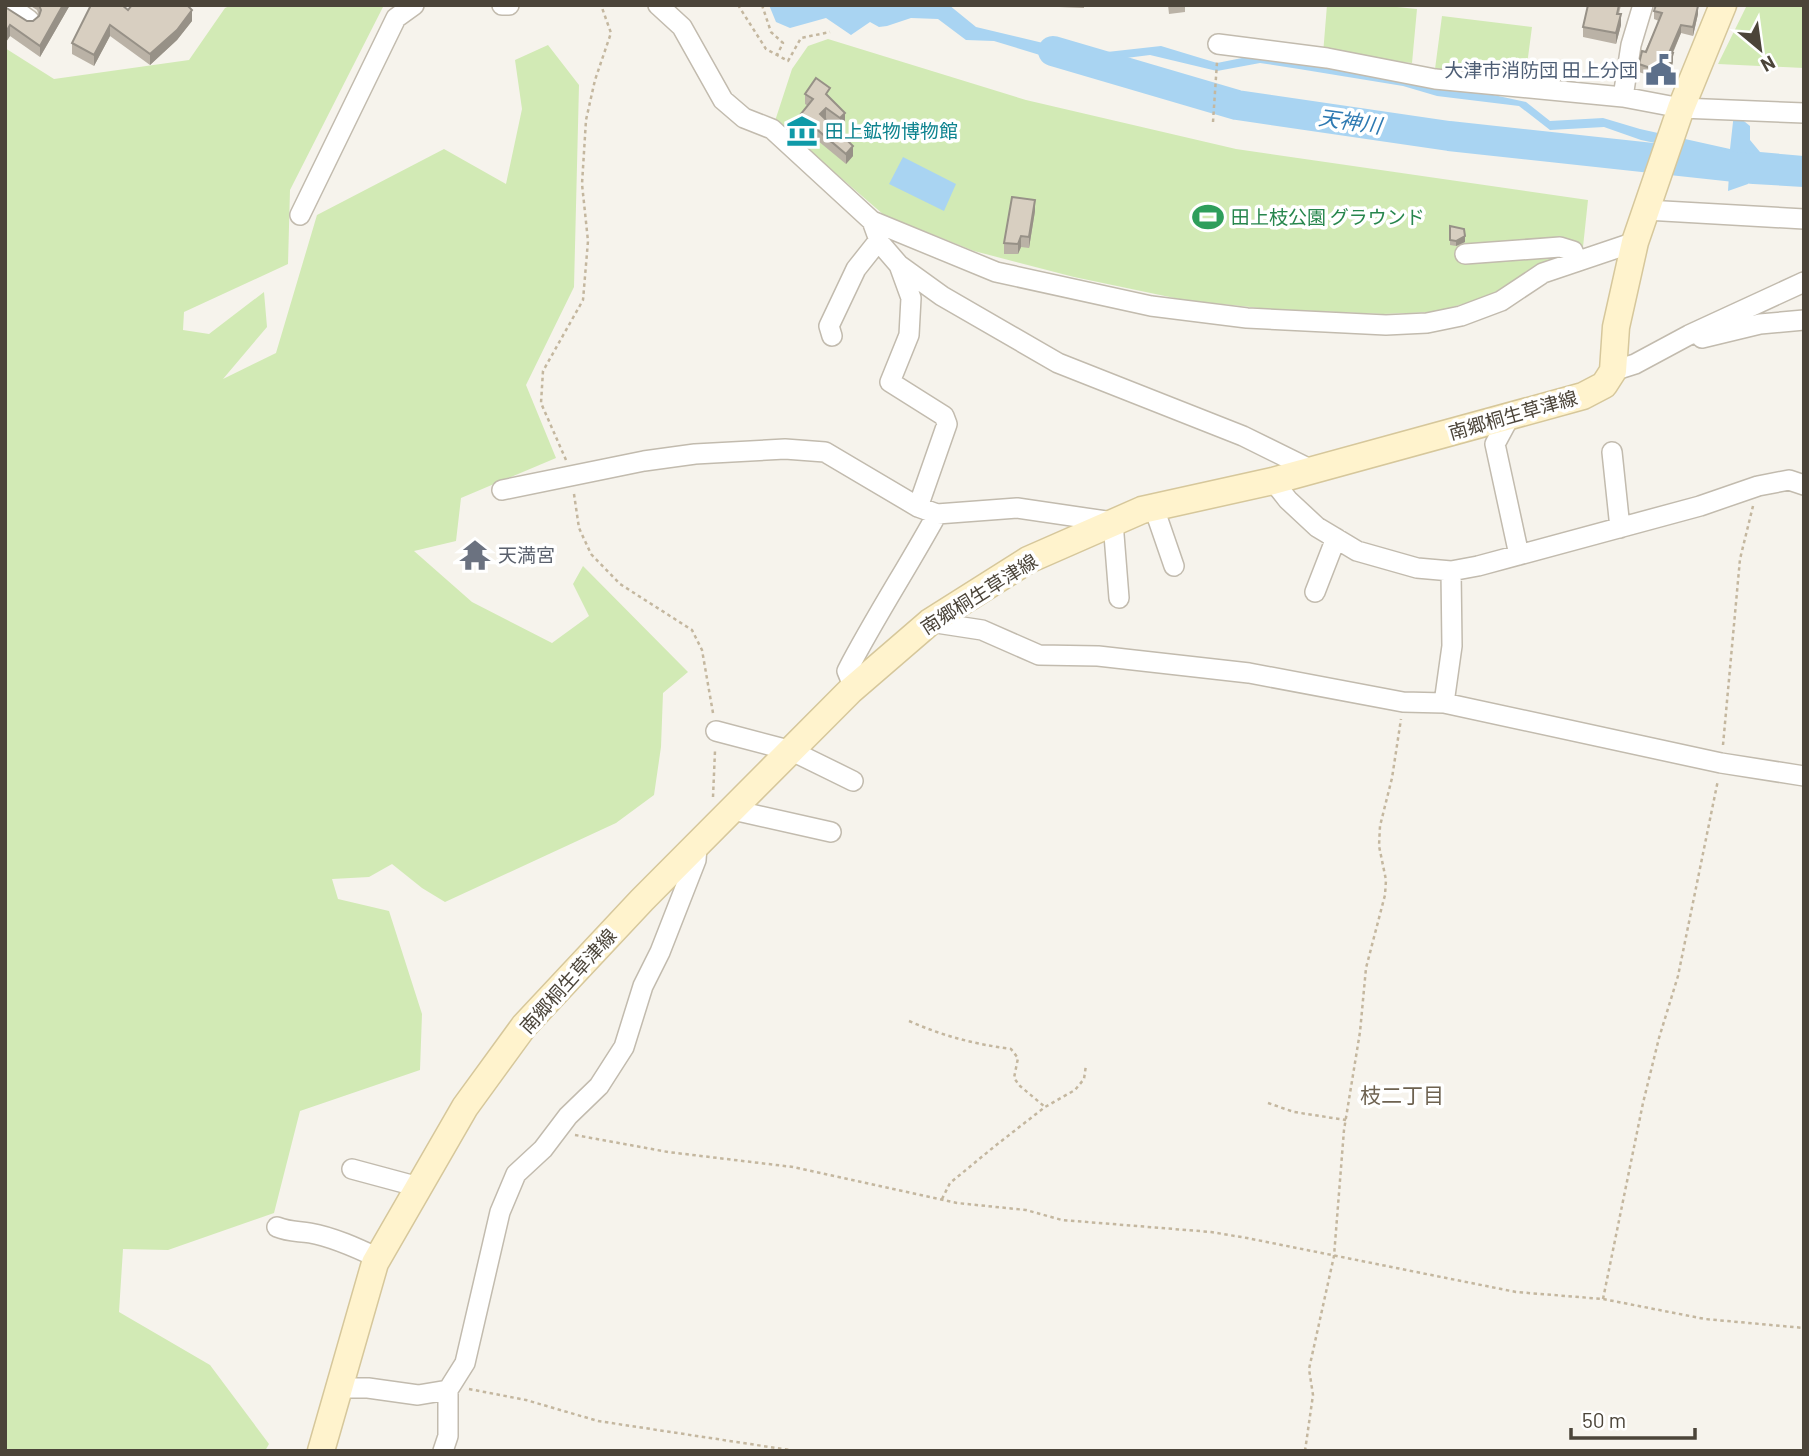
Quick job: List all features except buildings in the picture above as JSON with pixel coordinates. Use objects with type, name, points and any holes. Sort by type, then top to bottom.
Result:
[{"type":"main road","points":[[1613,371],[1616,327],[1635,242],[1681,108],[1723,5]]},
{"type":"main road","name":"南郷桐生草津線","points":[[327,1449],[340,1388],[378,1258],[465,1107],[524,1026],[642,900],[854,688],[930,622],[1028,560],[1113,522],[1154,508],[1273,481],[1583,396],[1604,385],[1613,371]]},
{"type":"street","points":[[8,5],[29,20]]},
{"type":"street","points":[[300,215],[396,18],[415,5]]},
{"type":"street","points":[[502,5],[509,5]]},
{"type":"street","points":[[658,5],[682,27],[723,100],[744,118],[772,129],[872,221],[996,272],[1151,306],[1247,318],[1385,325],[1427,323],[1461,316],[1501,302],[1543,273],[1635,242]]},
{"type":"street","points":[[1623,96],[1631,45],[1643,5]]},
{"type":"street","points":[[1219,44],[1327,58],[1435,79],[1623,96],[1681,108],[1804,113]]},
{"type":"street","points":[[1647,206],[1804,219]]},
{"type":"street","points":[[872,221],[879,240],[899,265],[942,296],[1058,363],[1243,436],[1312,470]]},
{"type":"street","points":[[832,336],[829,326],[856,270],[879,240]]},
{"type":"street","points":[[1465,254],[1560,247],[1573,251],[1576,261]]},
{"type":"street","points":[[899,265],[911,298],[909,335],[890,382],[944,415],[947,424],[918,507]]},
{"type":"street","points":[[1648,357],[1804,282]]},
{"type":"street","points":[[1613,371],[1704,338],[1760,324],[1804,320]]},
{"type":"street","points":[[1510,416],[1495,444],[1519,555]]},
{"type":"street","points":[[502,490],[644,461],[695,454],[785,449],[825,452],[918,507],[937,514],[1017,509],[1113,522],[1119,598]]},
{"type":"street","points":[[1612,453],[1620,528]]},
{"type":"street","points":[[1273,481],[1288,500],[1317,527],[1357,551],[1405,565],[1451,571],[1700,506],[1758,486],[1789,480],[1804,485]]},
{"type":"street","points":[[1154,508],[1174,566]]},
{"type":"street","points":[[854,688],[847,671],[873,621],[900,581],[937,514]]},
{"type":"street","points":[[1315,592],[1336,538]]},
{"type":"street","points":[[1444,703],[1452,646],[1451,571]]},
{"type":"street","points":[[930,622],[982,630],[1039,655],[1098,656],[1249,673],[1403,702],[1444,703],[1721,763],[1804,776]]},
{"type":"street","points":[[716,731],[792,751],[853,781]]},
{"type":"street","points":[[733,810],[831,832]]},
{"type":"street","points":[[443,1451],[448,1436],[448,1390],[465,1363],[500,1212],[516,1174],[543,1149],[568,1116],[599,1086],[624,1047],[643,986],[660,952],[704,839]]},
{"type":"street","points":[[352,1169],[419,1187]]},
{"type":"street","points":[[277,1227],[291,1233],[310,1233],[357,1248],[378,1258]]},
{"type":"street","points":[[340,1388],[368,1388],[418,1395],[448,1390]]},
{"type":"path","points":[[601,5],[611,33],[594,79],[586,120],[582,184],[588,241],[583,300],[543,371],[541,403],[572,477],[579,528],[591,554],[620,584],[692,630],[702,650],[716,731],[704,839]]},
{"type":"path","points":[[738,5],[766,49],[788,61],[801,38],[830,32]]},
{"type":"path","points":[[762,5],[771,32],[783,43],[777,55]]},
{"type":"path","points":[[1213,122],[1219,44]]},
{"type":"path","points":[[1602,1299],[1643,1102],[1678,976],[1721,763],[1740,559],[1758,486]]},
{"type":"path","points":[[1305,1451],[1313,1395],[1310,1369],[1335,1256],[1346,1120],[1360,1032],[1366,968],[1385,895],[1380,826],[1392,778],[1403,702]]},
{"type":"path","points":[[909,1021],[970,1043],[1011,1049],[1018,1058],[1014,1078],[1045,1107]]},
{"type":"path","points":[[942,1199],[950,1183],[1045,1107],[1075,1090],[1084,1079],[1086,1065]]},
{"type":"path","points":[[1268,1103],[1294,1112],[1346,1120]]},
{"type":"path","points":[[555,1133],[668,1152],[793,1167],[942,1199],[1026,1210],[1062,1220],[1211,1232],[1516,1292],[1602,1299],[1705,1319],[1804,1328]]},
{"type":"path","points":[[448,1390],[469,1389],[526,1400],[598,1421],[796,1451]]},
{"type":"green space","points":[[232,5],[384,5],[290,190],[288,264],[184,312],[183,330],[209,334],[264,292],[267,327],[223,379],[276,353],[317,215],[444,149],[506,184],[522,109],[515,60],[548,45],[579,85],[574,287],[526,385],[556,458],[461,498],[456,541],[414,551],[472,602],[552,643],[589,616],[573,584],[583,566],[688,672],[663,693],[661,747],[654,795],[616,823],[445,902],[392,864],[369,877],[332,879],[338,899],[389,911],[422,1014],[420,1070],[300,1111],[274,1213],[168,1250],[123,1249],[119,1312],[210,1365],[269,1444],[265,1451],[5,1451],[5,48],[54,79],[189,60],[225,8]]},
{"type":"green space","points":[[1327,5],[1377,5],[1417,9],[1412,63],[1323,54]]},
{"type":"green space","points":[[1747,5],[1804,5],[1804,68],[1718,64]]},
{"type":"green space","points":[[1442,16],[1532,27],[1525,80],[1435,69]]},
{"type":"green space","points":[[828,39],[1026,100],[1236,149],[1588,200],[1583,247],[1536,265],[1494,295],[1435,312],[1383,314],[1269,309],[1184,300],[1074,277],[974,251],[884,215],[775,121],[792,69],[808,46]]},
{"type":"water","points":[[769,5],[949,5],[976,27],[1089,54],[1161,46],[1217,63],[1247,57],[1321,67],[1374,70],[1450,90],[1489,94],[1526,102],[1550,121],[1603,118],[1730,149],[1734,113],[1750,126],[1750,140],[1760,152],[1804,156],[1804,163],[1752,164],[1748,184],[1728,191],[1730,159],[1641,140],[1604,127],[1550,130],[1519,106],[1437,96],[1403,86],[1260,63],[1217,71],[1150,55],[1086,63],[1053,59],[994,41],[966,40],[938,19],[911,18],[879,27],[870,22],[851,35],[826,18],[790,28],[776,22]]},
{"type":"water","points":[[903,157],[956,184],[944,211],[889,184]]},
{"type":"waterway","name":"天神川","points":[[1053,51],[1237,105],[1449,136],[1804,172]]},
{"type":"place","name":"大津市消防団 田上分団","points":[[1661,70]]},
{"type":"place","name":"田上鉱物博物館","points":[[802,131]]},
{"type":"place","name":"田上枝公園 グラウンド","points":[[1208,217]]},
{"type":"place","name":"天満宮","points":[[475,555]]},
{"type":"district","name":"枝二丁目","points":[[1402,1096]]}]
